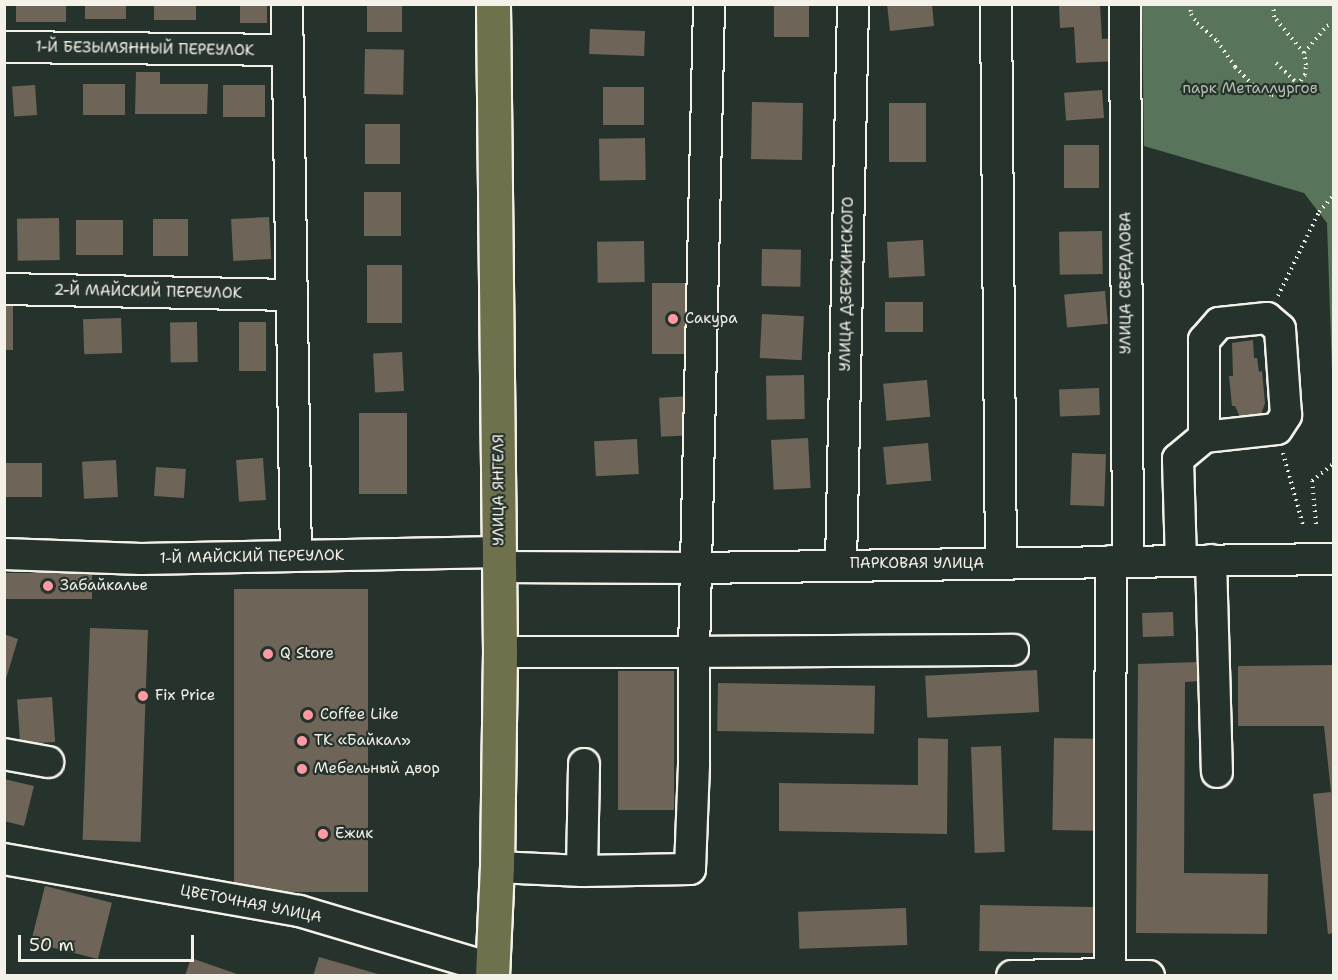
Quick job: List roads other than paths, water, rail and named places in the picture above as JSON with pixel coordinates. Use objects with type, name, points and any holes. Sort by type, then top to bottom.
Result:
[{"type":"main road","name":"УЛИЦА ЯНГЕЛЯ","points":[[492,972],[497,867],[500,652],[493,4]]},
{"type":"street","points":[[287,4],[296,556]]},
{"type":"street","points":[[497,867],[582,871],[690,869],[709,4]]},
{"type":"street","name":"УЛИЦА ДЗЕРЖИНСКОГО","points":[[841,564],[853,4]]},
{"type":"street","points":[[996,4],[1001,564]]},
{"type":"street","name":"УЛИЦА СВЕРДЛОВА","points":[[1110,975],[1119,561],[1125,4]]},
{"type":"street","name":"1-Й БЕЗЫМЯННЫЙ ПЕРЕУЛОК","points":[[4,47],[286,50]]},
{"type":"street","name":"2-Й МАЙСКИЙ ПЕРЕУЛОК","points":[[4,289],[291,295]]},
{"type":"street","points":[[1181,561],[1178,459],[1204,437],[1277,429],[1286,415],[1280,329],[1267,318],[1219,323],[1204,340],[1204,437]]},
{"type":"street","name":"1-Й МАЙСКИЙ ПЕРЕУЛОК","points":[[4,554],[141,559],[296,556],[500,560]]},
{"type":"street","name":"ПАРКОВАЯ УЛИЦА","points":[[500,560],[696,568],[841,564],[1334,560]]},
{"type":"street","points":[[1211,560],[1217,772]]},
{"type":"street","points":[[500,652],[1013,650]]},
{"type":"street","points":[[4,754],[48,762]]},
{"type":"street","points":[[582,871],[584,764]]},
{"type":"street","name":"ЦВЕТОЧНАЯ УЛИЦА","points":[[4,859],[299,911],[492,972]]},
{"type":"street","points":[[1012,975],[1149,975]]},
{"type":"place","name":"Сакура","points":[[673,319]]},
{"type":"place","name":"Забайкалье","points":[[48,586]]},
{"type":"place","name":"Q Store","points":[[268,654]]},
{"type":"place","name":"Fix Price","points":[[143,696]]},
{"type":"place","name":"Coffee Like","points":[[308,715]]},
{"type":"place","name":"ТК «Байкал»","points":[[302,741]]},
{"type":"place","name":"Мебельный двор","points":[[302,769]]},
{"type":"place","name":"Ежик","points":[[323,834]]},
{"type":"park label","name":"парк Металлургов","points":[[1250,89]]}]
